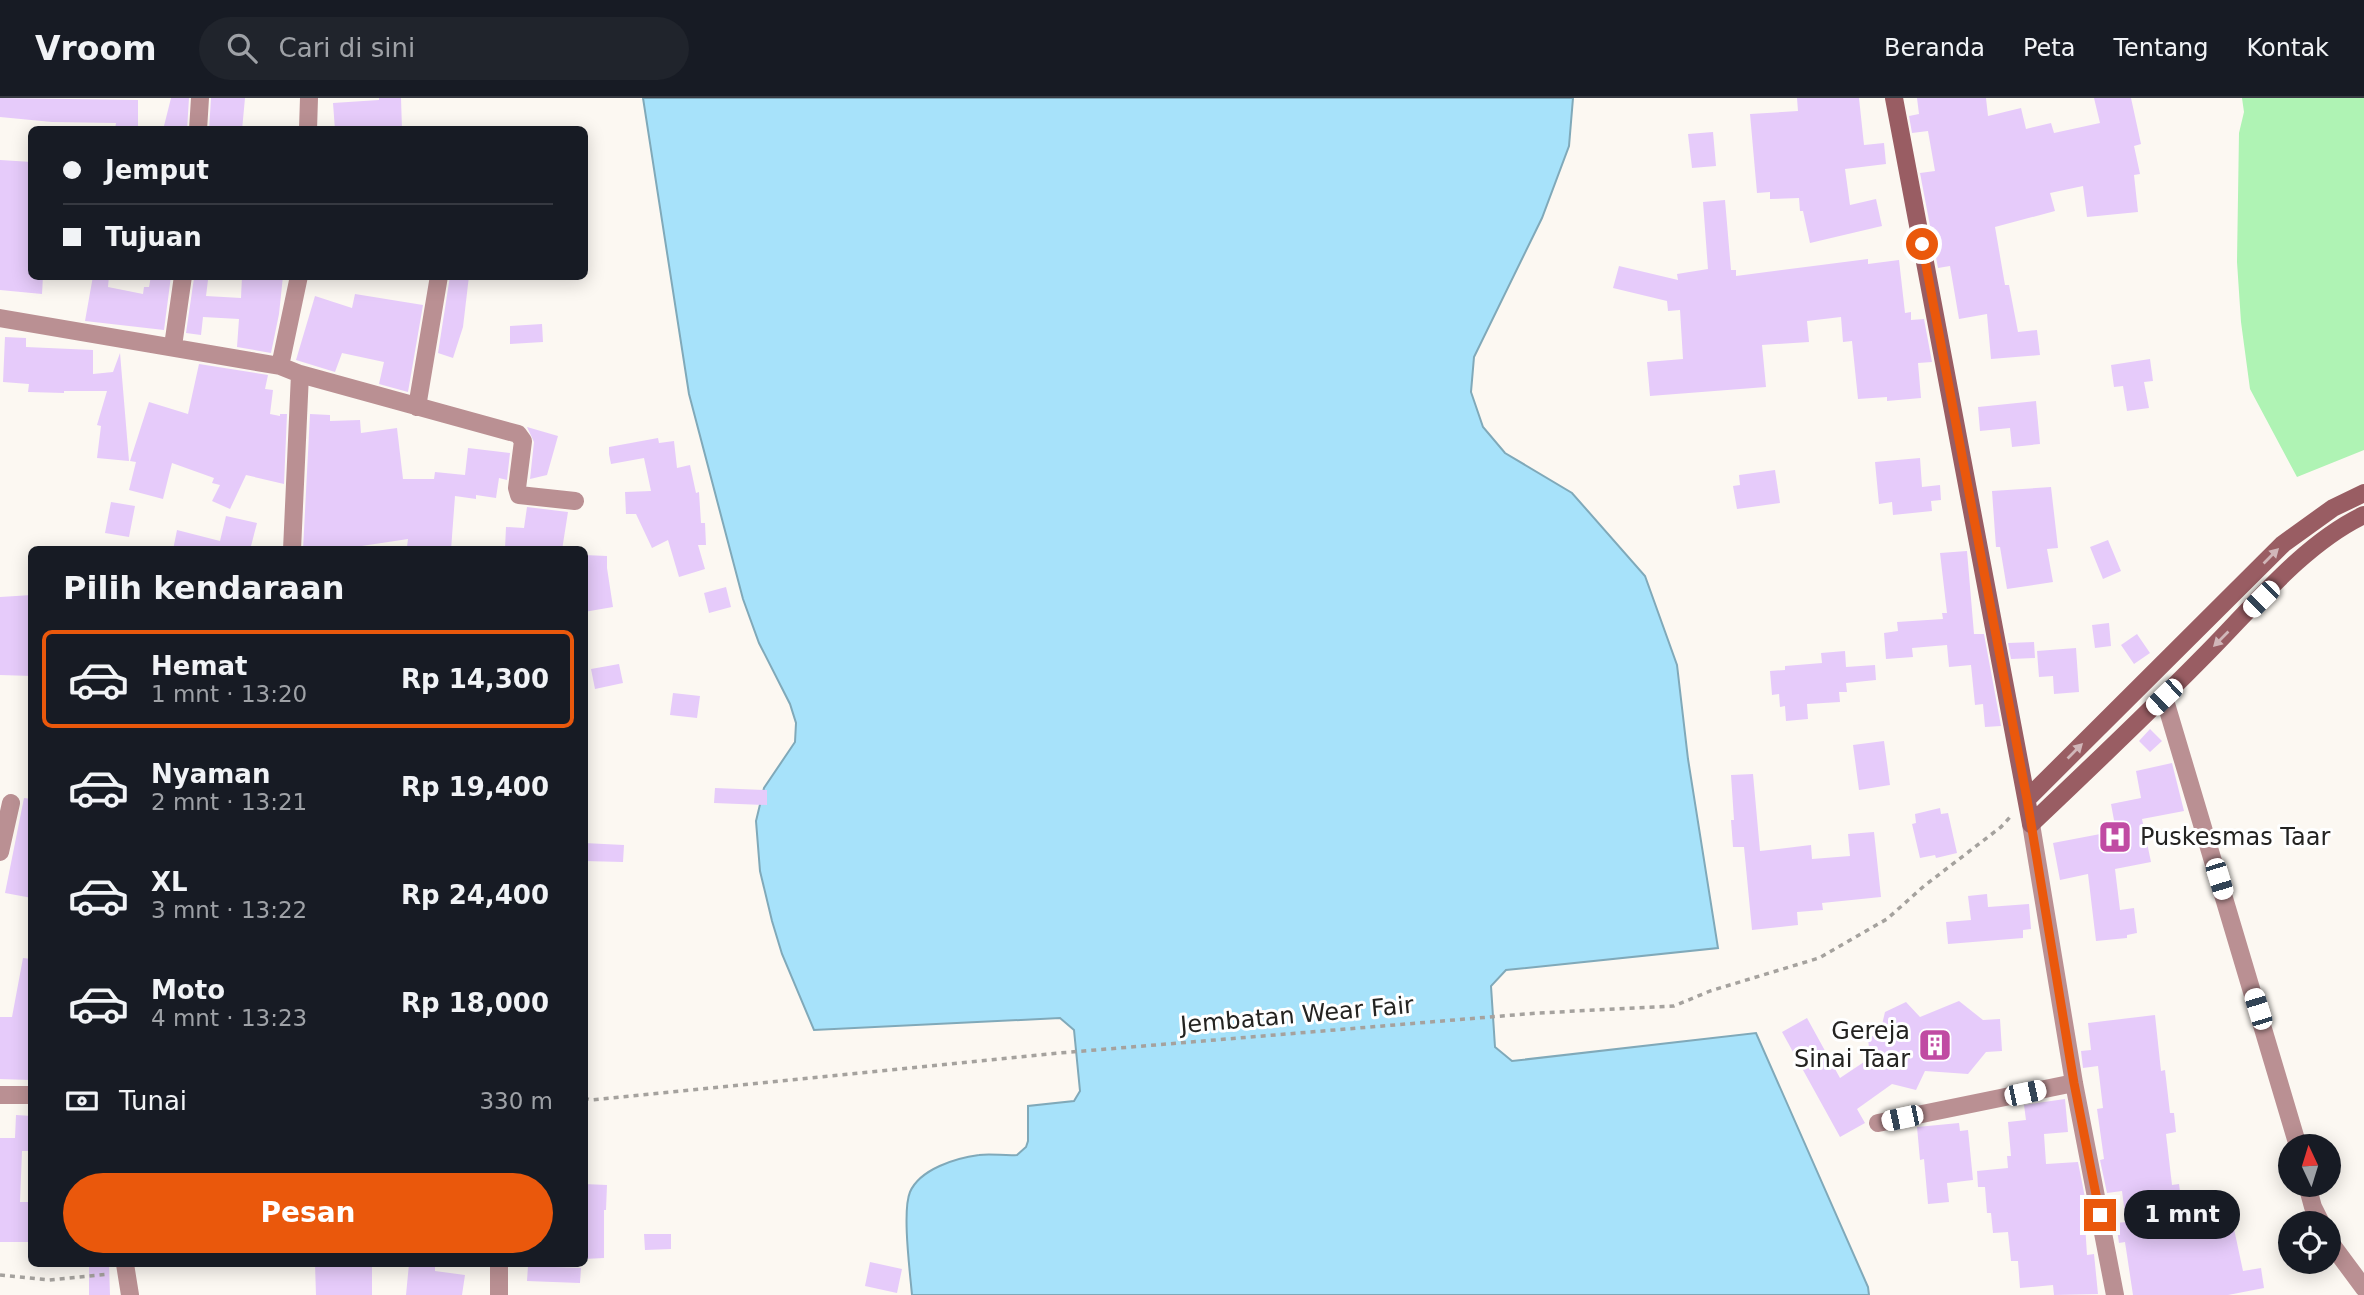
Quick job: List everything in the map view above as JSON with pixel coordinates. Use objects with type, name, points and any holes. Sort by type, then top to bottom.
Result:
[{"type":"street","points":[[198,126],[200,98]]},
{"type":"street","points":[[308,126],[309,98]]},
{"type":"street","points":[[1894,98],[2027,799],[2074,1083],[2115,1295]]},
{"type":"street","points":[[173,346],[182,280]]},
{"type":"street","points":[[280,366],[298,280]]},
{"type":"street","points":[[417,407],[438,280]]},
{"type":"street","points":[[0,318],[280,366],[300,374],[518,434],[523,441],[517,488],[519,495],[575,501]]},
{"type":"street","points":[[292,546],[300,374]]},
{"type":"street","points":[[2027,799],[2283,544],[2333,508],[2364,493]]},
{"type":"street","points":[[2031,824],[2164,697],[2300,560],[2347,523],[2364,515]]},
{"type":"street","points":[[2164,697],[2294,1134]]},
{"type":"street","points":[[0,852],[11,803]]},
{"type":"street","points":[[1878,1123],[2074,1083]]},
{"type":"street","points":[[0,1095],[28,1094]]},
{"type":"street","points":[[2341,1257],[2364,1288]]},
{"type":"street","points":[[499,1267],[499,1295]]},
{"type":"street","points":[[126,1268],[130,1295]]},
{"type":"path","name":"Jembatan Wear Fair","points":[[588,1098],[1059,1053],[1538,1013],[1674,1006],[1819,958],[1887,919],[1924,886],[2001,827],[2027,799]]},
{"type":"path","points":[[0,1275],[49,1280],[126,1268]]},
{"type":"green space","points":[[2242,98],[2364,98],[2364,450],[2297,477],[2250,389],[2241,322],[2237,262],[2239,133],[2244,112]]},
{"type":"water","points":[[643,98],[1573,98],[1569,146],[1542,218],[1474,357],[1471,392],[1483,427],[1505,453],[1572,493],[1645,576],[1677,665],[1688,759],[1718,948],[1506,970],[1491,986],[1495,1047],[1512,1061],[1756,1033],[1868,1287],[1869,1295],[912,1295],[907,1242],[910,1192],[930,1171],[960,1159],[984,1154],[1017,1155],[1026,1147],[1028,1141],[1028,1106],[1074,1101],[1080,1091],[1074,1030],[1060,1018],[814,1030],[782,954],[772,921],[760,871],[756,821],[764,788],[795,742],[796,723],[790,704],[759,643],[743,599],[689,394]]},
{"type":"building","points":[[0,98],[138,100],[138,126],[0,117]]},
{"type":"building","points":[[171,98],[189,98],[187,126],[164,126]]},
{"type":"building","points":[[211,98],[245,98],[242,126],[209,126]]},
{"type":"building","points":[[401,98],[402,126],[335,126],[333,103]]},
{"type":"building","points":[[1797,98],[1859,98],[1864,145],[1884,143],[1886,164],[1845,169],[1850,205],[1876,199],[1882,226],[1810,243],[1803,211],[1800,211],[1799,198],[1770,199],[1770,192],[1757,193],[1750,114],[1798,111]]},
{"type":"building","points":[[1917,98],[1986,98],[1988,116],[2021,108],[2026,129],[2051,123],[2054,133],[2100,123],[2094,98],[2131,98],[2141,144],[2134,146],[2140,174],[2134,175],[2138,212],[2087,217],[2083,186],[2050,193],[2055,211],[1995,227],[2005,285],[2009,285],[2018,332],[2037,330],[2040,355],[1991,359],[1987,314],[1959,319],[1950,266],[1938,268],[1920,173],[1935,171],[1928,131],[1912,133],[1909,116],[1919,114]]},
{"type":"building","points":[[1713,132],[1716,166],[1692,168],[1688,134]]},
{"type":"building","points":[[0,160],[28,162],[28,280],[43,280],[42,294],[0,290]]},
{"type":"building","points":[[1725,200],[1731,270],[1736,270],[1736,276],[1868,259],[1868,264],[1899,260],[1905,313],[1911,312],[1911,320],[1924,319],[1932,362],[1918,363],[1921,398],[1887,401],[1887,397],[1858,399],[1852,341],[1843,342],[1841,317],[1807,321],[1809,342],[1762,345],[1766,387],[1650,396],[1647,362],[1683,359],[1680,310],[1668,311],[1667,301],[1613,288],[1619,266],[1678,280],[1677,274],[1708,269],[1703,202]]},
{"type":"building","points":[[92,280],[109,280],[108,287],[143,294],[144,287],[149,287],[150,280],[170,280],[164,330],[85,321]]},
{"type":"building","points":[[194,280],[208,280],[206,296],[241,298],[242,280],[283,280],[271,353],[237,347],[239,319],[203,317],[201,335],[186,333]]},
{"type":"building","points":[[449,280],[469,280],[463,327],[453,358],[438,353]]},
{"type":"building","points":[[355,294],[423,305],[408,392],[379,384],[384,362],[342,353],[335,372],[296,360],[315,296],[352,308]]},
{"type":"building","points":[[542,324],[543,342],[510,344],[510,326]]},
{"type":"building","points":[[5,337],[26,338],[26,347],[93,350],[93,374],[113,372],[120,353],[129,461],[97,458],[101,426],[97,425],[107,391],[28,392],[29,384],[3,382]]},
{"type":"building","points":[[2150,359],[2153,381],[2144,382],[2149,408],[2127,411],[2123,386],[2114,387],[2111,365]]},
{"type":"building","points":[[199,364],[268,375],[265,389],[273,390],[270,414],[287,414],[284,484],[246,475],[230,509],[212,501],[220,485],[212,483],[214,478],[172,463],[163,499],[129,490],[136,462],[130,461],[149,402],[188,414]]},
{"type":"building","points":[[2036,401],[2040,444],[2012,447],[2010,428],[1980,431],[1978,407]]},
{"type":"building","points":[[310,414],[330,415],[330,421],[360,420],[361,433],[397,428],[403,479],[434,479],[435,472],[465,475],[468,448],[510,453],[507,480],[499,478],[496,498],[455,496],[451,546],[407,546],[408,539],[362,546],[303,546]]},
{"type":"building","points":[[527,427],[558,436],[547,475],[530,479],[534,442]]},
{"type":"building","points":[[658,438],[659,443],[674,441],[677,468],[690,465],[696,493],[699,492],[701,523],[705,523],[706,545],[698,545],[705,569],[679,577],[668,540],[652,548],[636,514],[626,514],[625,492],[651,491],[644,458],[611,464],[609,454],[609,447]]},
{"type":"building","points":[[1920,458],[1922,487],[1940,485],[1941,500],[1931,501],[1932,511],[1893,515],[1892,502],[1879,504],[1875,462]]},
{"type":"building","points":[[1775,470],[1780,503],[1737,509],[1733,486],[1740,485],[1739,475]]},
{"type":"building","points":[[2051,487],[2058,548],[2047,549],[2053,582],[2007,589],[2000,547],[1996,547],[1992,491]]},
{"type":"building","points":[[111,502],[135,506],[129,537],[105,533]]},
{"type":"building","points":[[527,507],[568,512],[563,546],[505,546],[506,527],[524,528]]},
{"type":"building","points":[[226,516],[257,523],[251,546],[174,546],[177,530],[220,541]]},
{"type":"building","points":[[2108,540],[2121,571],[2103,579],[2090,547]]},
{"type":"building","points":[[1967,551],[1974,634],[1984,634],[2001,726],[1985,727],[1983,704],[1975,705],[1971,665],[1949,667],[1947,645],[1912,648],[1913,657],[1886,659],[1884,633],[1898,631],[1897,622],[1943,619],[1942,613],[1947,613],[1940,553]]},
{"type":"building","points":[[588,555],[607,556],[613,607],[588,611]]},
{"type":"building","points":[[726,587],[731,607],[709,613],[704,593]]},
{"type":"building","points":[[28,595],[28,676],[0,675],[0,597]]},
{"type":"building","points":[[2109,623],[2111,646],[2095,648],[2092,625]]},
{"type":"building","points":[[2137,634],[2150,653],[2134,664],[2121,645]]},
{"type":"building","points":[[2034,642],[2035,658],[2011,659],[2008,643]]},
{"type":"building","points":[[2076,648],[2079,692],[2054,694],[2053,676],[2039,677],[2037,651]]},
{"type":"building","points":[[1845,651],[1846,667],[1875,665],[1876,680],[1846,683],[1847,692],[1839,692],[1840,702],[1807,704],[1808,719],[1786,721],[1785,706],[1780,707],[1779,694],[1772,695],[1770,671],[1785,670],[1785,666],[1822,663],[1821,653]]},
{"type":"building","points":[[619,664],[623,683],[595,689],[591,669]]},
{"type":"building","points":[[673,693],[700,696],[697,718],[670,715]]},
{"type":"building","points":[[2150,729],[2162,741],[2150,752],[2139,741]]},
{"type":"building","points":[[1884,741],[1890,785],[1859,790],[1853,745]]},
{"type":"building","points":[[2172,763],[2184,811],[2142,819],[2151,862],[2115,869],[2120,910],[2134,908],[2137,933],[2127,935],[2127,938],[2096,941],[2088,874],[2060,880],[2053,843],[2116,831],[2111,804],[2141,798],[2136,771]]},
{"type":"building","points":[[1753,774],[1760,851],[1811,845],[1812,859],[1850,856],[1848,834],[1874,832],[1881,897],[1822,903],[1823,910],[1797,912],[1798,925],[1752,930],[1744,847],[1733,847],[1731,775]]},
{"type":"building","points":[[715,788],[767,790],[767,805],[714,803]]},
{"type":"building","points":[[24,798],[28,798],[28,897],[5,893]]},
{"type":"building","points":[[1940,808],[1941,814],[1948,813],[1957,853],[1936,858],[1935,855],[1920,858],[1912,824],[1916,823],[1915,814]]},
{"type":"building","points":[[588,843],[624,845],[623,862],[588,861]]},
{"type":"building","points":[[1987,894],[1988,907],[2029,904],[2031,929],[2023,930],[2023,938],[1948,944],[1946,922],[1971,920],[1968,896]]},
{"type":"building","points":[[23,958],[28,959],[28,1080],[0,1079],[0,1017],[12,1017]]},
{"type":"building","name":"Gereja Sinai Taar","points":[[1959,1001],[1983,1020],[2000,1019],[2002,1051],[1986,1052],[1968,1074],[1925,1071],[1916,1090],[1892,1084],[1857,1109],[1865,1123],[1840,1137],[1782,1032],[1807,1018],[1840,1078],[1870,1058],[1868,1038],[1880,1033],[1885,1012],[1906,1002],[1920,1017]]},
{"type":"building","points":[[2155,1015],[2161,1071],[2165,1070],[2170,1113],[2174,1113],[2176,1132],[2166,1134],[2172,1185],[2179,1184],[2181,1199],[2217,1192],[2218,1197],[2227,1196],[2243,1271],[2261,1268],[2264,1288],[2228,1295],[2133,1295],[2125,1242],[2119,1243],[2116,1223],[2126,1222],[2122,1191],[2107,1193],[2100,1160],[2104,1159],[2097,1109],[2103,1108],[2098,1066],[2083,1068],[2081,1051],[2091,1050],[2088,1023]]},
{"type":"building","points":[[2065,1099],[2068,1132],[2044,1134],[2046,1164],[2078,1162],[2090,1223],[2085,1224],[2087,1255],[2094,1254],[2098,1294],[2054,1295],[2053,1285],[2020,1288],[2018,1261],[2011,1261],[2008,1232],[1993,1233],[1991,1213],[1987,1213],[1985,1187],[1978,1187],[1977,1171],[2008,1168],[2007,1156],[2011,1156],[2008,1122],[2026,1120],[2024,1105]]},
{"type":"building","points":[[16,1115],[28,1116],[28,1151],[22,1151],[20,1202],[28,1202],[28,1242],[0,1242],[0,1138],[15,1138]]},
{"type":"building","points":[[1959,1123],[1960,1131],[1968,1130],[1973,1180],[1947,1183],[1949,1202],[1928,1204],[1924,1159],[1920,1160],[1917,1127]]},
{"type":"building","points":[[588,1184],[607,1185],[604,1258],[588,1259]]},
{"type":"building","points":[[644,1234],[671,1234],[671,1249],[645,1250]]},
{"type":"building","points":[[870,1262],[902,1269],[897,1293],[865,1286]]},
{"type":"building","points":[[89,1267],[109,1267],[110,1295],[89,1295]]},
{"type":"building","points":[[315,1267],[372,1267],[372,1295],[316,1295]]},
{"type":"building","points":[[409,1267],[435,1267],[435,1271],[465,1275],[462,1295],[406,1295]]},
{"type":"building","points":[[528,1267],[581,1268],[580,1283],[527,1281]]},
{"type":"place","name":"Puskesmas Taar","points":[[2115,837]]},
{"type":"place","name":"Gereja Sinai Taar","points":[[1935,1045]]},
{"type":"route","points":[[1922,244],[2027,799],[2074,1083],[2100,1215]]}]
